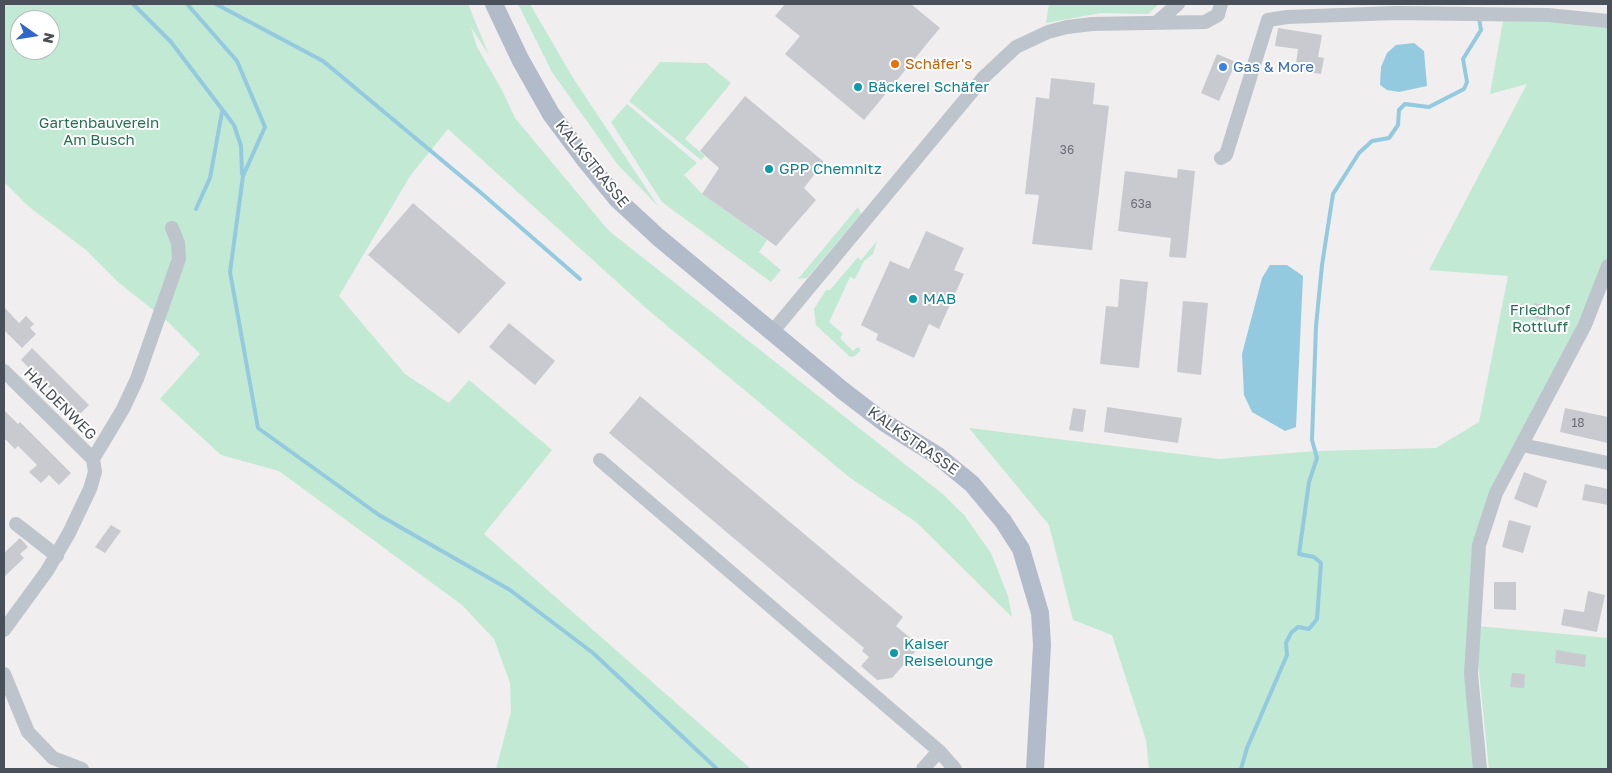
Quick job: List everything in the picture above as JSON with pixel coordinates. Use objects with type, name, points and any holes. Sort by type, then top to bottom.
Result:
[{"type":"main road","name":"KALKSTRASSE","points":[[494,4],[520,60],[552,114],[586,161],[618,200],[658,237],[842,390],[885,423],[938,456],[972,484],[1003,521],[1022,549],[1040,613],[1041,679],[1035,769]]},
{"type":"main road","name":"KALKSTRASSE","points":[[1030,769],[1036,749]]},
{"type":"street","points":[[1156,23],[1178,4]]},
{"type":"street","points":[[773,331],[984,77],[1016,47],[1048,32],[1067,27],[1092,24],[1204,22],[1218,15],[1222,4]]},
{"type":"street","points":[[1221,158],[1226,155],[1268,20],[1394,13],[1548,15],[1608,21]]},
{"type":"street","points":[[4,630],[56,556],[90,489],[95,472],[93,459],[123,409],[174,275],[179,258],[178,243],[172,228]]},
{"type":"street","points":[[1480,769],[1471,674],[1479,545],[1496,493],[1586,325],[1608,266]]},
{"type":"street","name":"HALDENWEG","points":[[4,371],[93,459]]},
{"type":"street","points":[[1522,445],[1608,463]]},
{"type":"street","points":[[600,460],[939,751],[954,769]]},
{"type":"street","points":[[16,524],[56,556]]},
{"type":"street","points":[[4,674],[28,732],[53,758],[82,769]]},
{"type":"street","points":[[923,769],[939,751]]},
{"type":"green space","name":"Gartenbauverein Am Busch","points":[[4,4],[468,4],[489,55],[471,27],[477,47],[502,90],[515,118],[609,231],[944,495],[964,515],[991,553],[1008,596],[1012,617],[916,522],[849,477],[647,309],[448,129],[410,176],[339,296],[405,374],[449,403],[469,380],[552,450],[484,534],[751,769],[496,769],[511,712],[510,683],[494,639],[462,605],[279,471],[221,455],[160,399],[200,354],[167,321],[118,282],[85,249],[28,206],[4,182]]},
{"type":"green space","points":[[518,4],[530,4],[573,78],[658,206],[618,165],[552,72]]},
{"type":"green space","points":[[1049,4],[1159,4],[1148,14],[1101,13],[1046,23]]},
{"type":"green space","name":"Friedhof Rottluff","points":[[1503,21],[1556,22],[1608,28],[1608,273],[1482,515],[1474,769],[1149,769],[1146,740],[1112,635],[1073,620],[1049,525],[969,428],[1219,459],[1315,451],[1436,448],[1479,422],[1508,276],[1429,270],[1527,84],[1490,94]]},
{"type":"green space","points":[[660,62],[706,63],[731,83],[685,139],[705,156],[701,160],[629,101]]},
{"type":"green space","points":[[627,104],[697,163],[684,175],[702,194],[767,240],[759,252],[781,270],[771,282],[662,202],[611,122]]},
{"type":"green space","points":[[858,207],[861,214],[807,278],[798,279]]},
{"type":"green space","points":[[877,241],[873,254],[864,261],[855,279],[850,277],[829,322],[843,334],[840,338],[853,351],[858,347],[861,350],[855,356],[850,357],[816,325],[814,309],[826,290],[830,290],[858,257],[861,260]]},
{"type":"green space","points":[[1477,626],[1608,638],[1608,769],[1489,769],[1479,672]]},
{"type":"water","points":[[1414,43],[1424,51],[1427,86],[1399,92],[1387,90],[1380,85],[1381,67],[1387,53],[1396,45]]},
{"type":"water","points":[[1270,265],[1287,265],[1303,276],[1296,427],[1285,431],[1252,412],[1244,395],[1242,354],[1262,278]]},
{"type":"building","name":"Bäckerei Schäfer","points":[[785,4],[911,4],[940,28],[864,120],[785,54],[800,36],[775,16]]},
{"type":"building","points":[[1278,28],[1322,35],[1318,57],[1324,58],[1321,74],[1295,70],[1298,49],[1275,46]]},
{"type":"building","points":[[1217,54],[1236,62],[1219,101],[1201,93]]},
{"type":"building","points":[[1051,78],[1095,83],[1093,104],[1109,106],[1092,250],[1032,244],[1039,195],[1025,194],[1036,97],[1049,99]]},
{"type":"building","name":"GPP Chemnitz","points":[[745,96],[824,162],[804,188],[816,200],[776,246],[702,194],[719,168],[700,151]]},
{"type":"building","points":[[1178,169],[1195,171],[1186,258],[1169,257],[1171,238],[1118,231],[1125,171],[1177,178]]},
{"type":"building","points":[[413,203],[506,283],[459,334],[368,255]]},
{"type":"building","name":"MAB","points":[[926,231],[964,248],[954,270],[964,274],[939,329],[929,324],[914,358],[876,340],[878,334],[861,325],[890,261],[909,269]]},
{"type":"building","points":[[1120,279],[1148,282],[1139,368],[1100,364],[1106,306],[1118,307]]},
{"type":"building","points":[[1183,301],[1208,303],[1201,375],[1177,372]]},
{"type":"building","points":[[1534,303],[1551,307],[1548,321],[1531,317]]},
{"type":"building","points":[[4,307],[19,323],[26,316],[34,324],[30,328],[36,334],[22,348],[4,330]]},
{"type":"building","points":[[509,323],[555,361],[535,385],[489,347]]},
{"type":"building","points":[[32,348],[89,405],[78,416],[21,360]]},
{"type":"building","points":[[640,396],[903,617],[896,626],[920,646],[892,678],[877,680],[861,666],[869,657],[862,651],[864,648],[609,433]]},
{"type":"building","points":[[1107,407],[1182,418],[1178,443],[1104,432]]},
{"type":"building","points":[[1073,408],[1086,410],[1083,432],[1069,430]]},
{"type":"building","points":[[1565,408],[1608,417],[1608,443],[1560,432]]},
{"type":"building","points":[[4,410],[18,424],[20,422],[71,473],[59,485],[49,475],[41,483],[29,472],[37,465],[18,446],[15,449],[4,438]]},
{"type":"building","points":[[1524,472],[1547,481],[1537,508],[1514,499]]},
{"type":"building","points":[[1585,484],[1608,489],[1608,505],[1582,500]]},
{"type":"building","points":[[1509,520],[1531,526],[1523,553],[1502,547]]},
{"type":"building","points":[[111,525],[121,531],[105,553],[95,547]]},
{"type":"building","points":[[20,538],[28,547],[20,554],[24,558],[4,577],[4,553]]},
{"type":"building","points":[[1494,582],[1516,582],[1516,610],[1494,609]]},
{"type":"building","points":[[1588,591],[1605,595],[1597,632],[1561,625],[1564,609],[1584,612]]},
{"type":"building","points":[[1556,650],[1586,655],[1585,667],[1555,663]]},
{"type":"building","points":[[1512,673],[1525,674],[1524,688],[1510,687]]},
{"type":"waterway","points":[[133,4],[171,42],[234,125],[241,146],[242,174]]},
{"type":"waterway","points":[[187,4],[237,61],[265,127],[243,176],[230,272],[258,428],[379,515],[510,590],[593,653],[717,769]]},
{"type":"waterway","points":[[216,4],[323,61],[480,192],[580,279]]},
{"type":"waterway","points":[[1241,769],[1247,748],[1287,655],[1286,643],[1291,633],[1298,627],[1309,629],[1317,619],[1321,563],[1314,557],[1299,554],[1309,482],[1317,458],[1312,440],[1316,326],[1322,265],[1333,194],[1359,153],[1372,141],[1389,138],[1398,125],[1399,110],[1405,104],[1429,107],[1464,89],[1467,82],[1463,59],[1481,30],[1479,18]]},
{"type":"waterway","points":[[196,209],[210,178],[222,112]]},
{"type":"place","name":"Schäfer's","points":[[895,64]]},
{"type":"place","name":"Gas & More","points":[[1223,67]]},
{"type":"place","name":"Bäckerei Schäfer","points":[[858,87]]},
{"type":"place","name":"GPP Chemnitz","points":[[769,169]]},
{"type":"place","name":"MAB","points":[[913,299]]},
{"type":"place","name":"Kaiser Reiselounge","points":[[894,653]]}]
